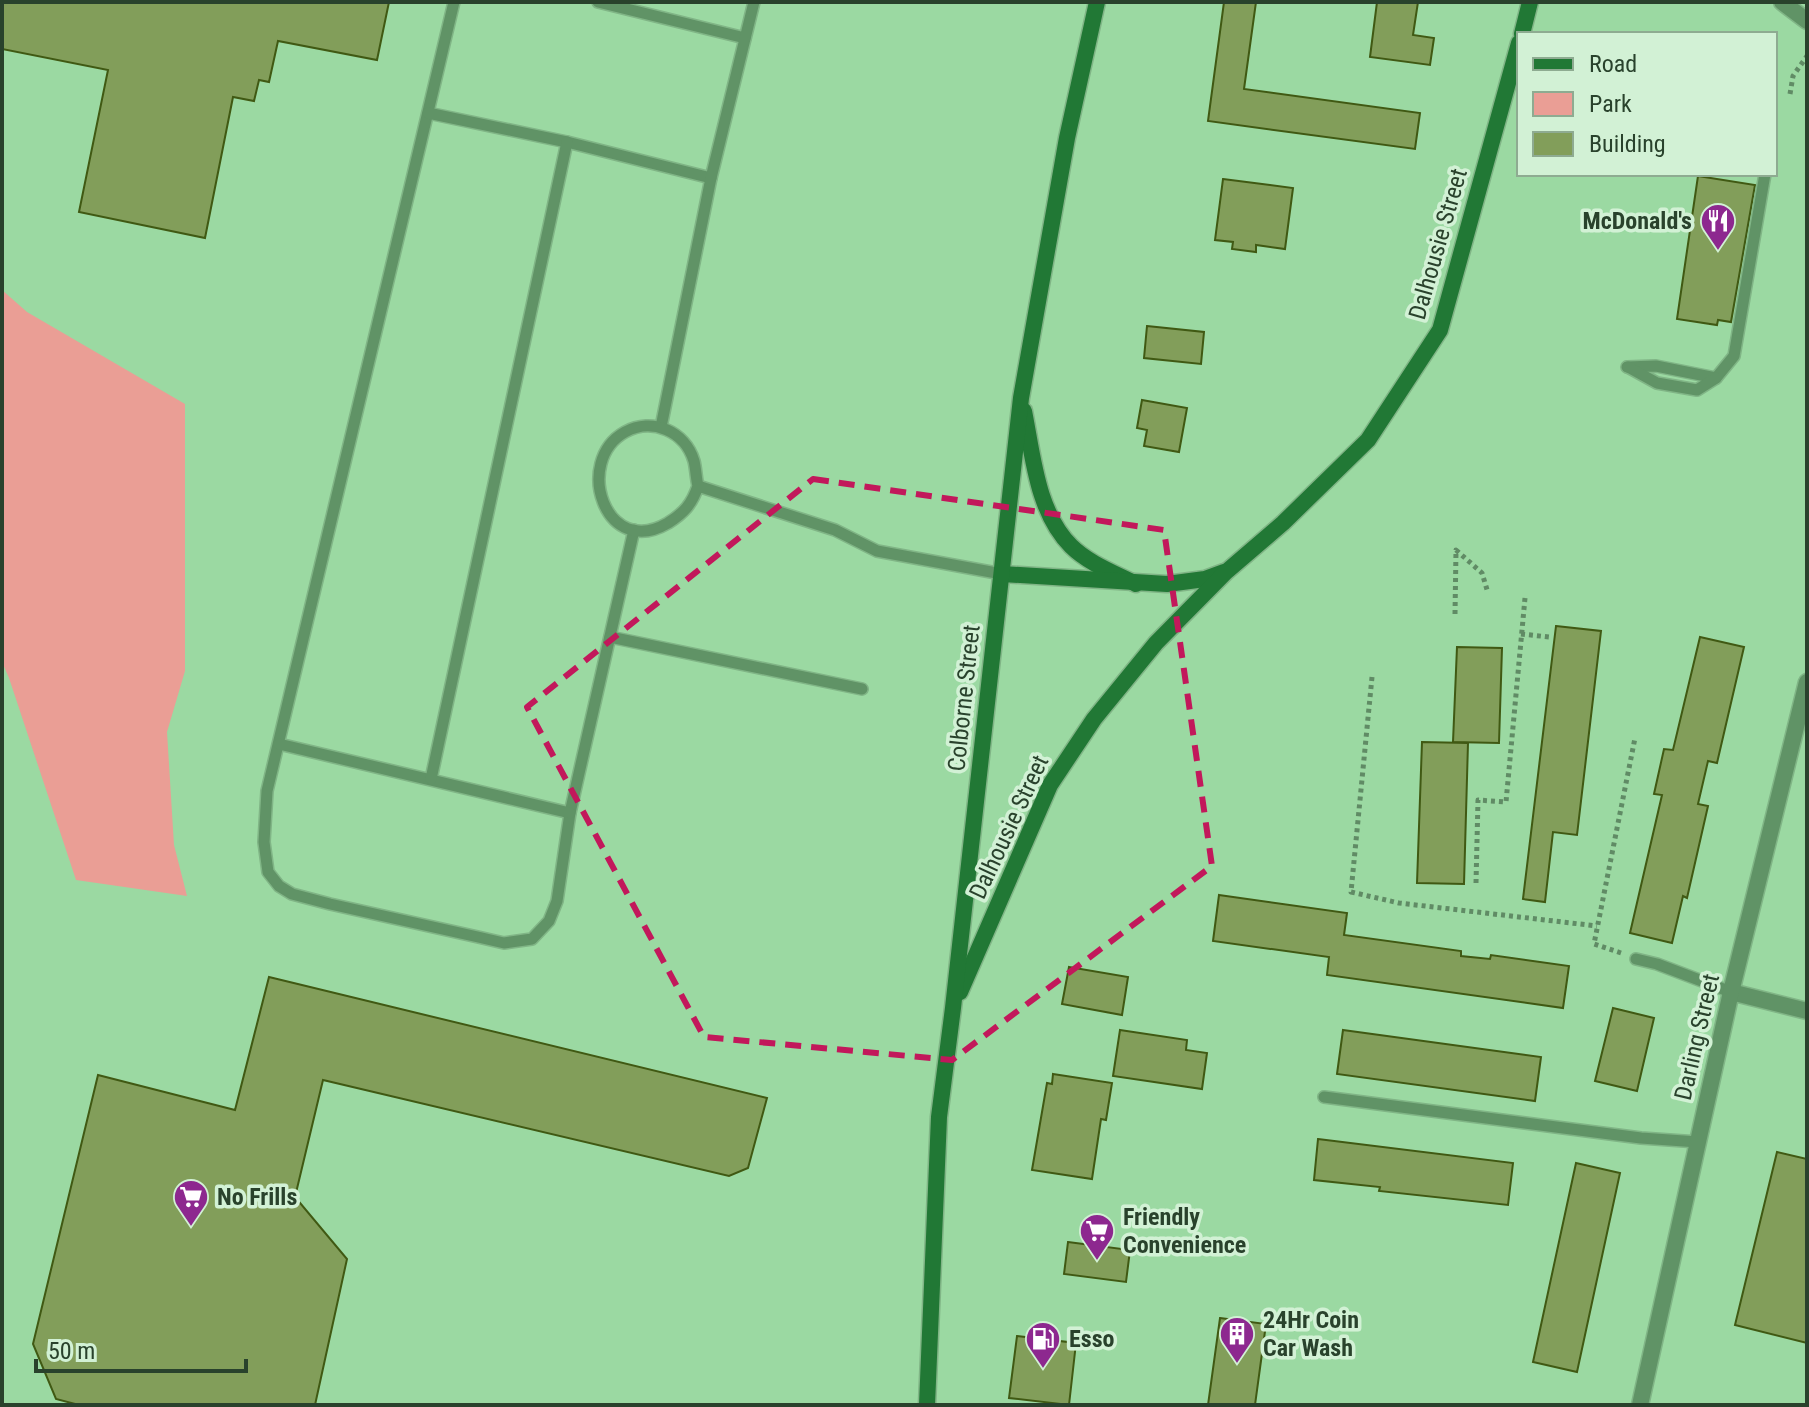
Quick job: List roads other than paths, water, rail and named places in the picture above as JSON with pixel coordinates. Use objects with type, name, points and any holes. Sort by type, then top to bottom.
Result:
[{"type":"main road","name":"Colborne Street","points":[[927,1405],[939,1117],[1021,398],[1067,138],[1097,2]]},
{"type":"main road","points":[[1522,32],[1530,2]]},
{"type":"main road","name":"Dalhousie Street","points":[[953,1008],[1050,785],[1094,719],[1156,643],[1226,572],[1283,523],[1368,440],[1440,330],[1517,50]]},
{"type":"main road","points":[[1021,398],[1043,502],[1055,527],[1072,547],[1136,584]]},
{"type":"main road","name":"Dalhousie Street","points":[[1002,574],[1167,584],[1205,579],[1226,572]]},
{"type":"street","points":[[1782,2],[1807,21]]},
{"type":"street","name":"Darling Street","points":[[1640,1405],[1731,992],[1807,682]]},
{"type":"street","points":[[1731,992],[1807,1011]]},
{"type":"lane","points":[[454,2],[267,791],[264,842],[268,872],[279,886],[292,894],[330,904],[504,943],[532,939],[549,921],[557,901],[570,813],[634,530]]},
{"type":"lane","points":[[598,2],[745,38]]},
{"type":"lane","points":[[661,427],[711,178],[754,2]]},
{"type":"lane","points":[[428,113],[567,142],[711,178]]},
{"type":"lane","points":[[431,779],[567,142]]},
{"type":"lane","points":[[1627,367],[1656,366],[1716,378],[1734,356],[1765,176]]},
{"type":"lane","points":[[645,424],[661,427],[682,441],[694,459],[698,486],[687,510],[666,524],[651,531],[623,527],[604,507],[599,485],[602,457],[615,438],[632,428],[645,424]]},
{"type":"lane","points":[[698,486],[835,530],[877,551],[1002,574]]},
{"type":"lane","points":[[610,637],[862,689]]},
{"type":"lane","points":[[279,744],[570,813]]},
{"type":"lane","points":[[1636,959],[1731,992]]},
{"type":"lane","points":[[1324,1097],[1641,1138],[1698,1142]]},
{"type":"place","name":"McDonald's","points":[[1718,252]]},
{"type":"place","name":"No Frills","points":[[191,1228]]},
{"type":"place","name":"Friendly Convenience","points":[[1097,1262]]},
{"type":"place","name":"24Hr Coin Car Wash","points":[[1237,1365]]},
{"type":"place","name":"Esso","points":[[1043,1370]]}]
